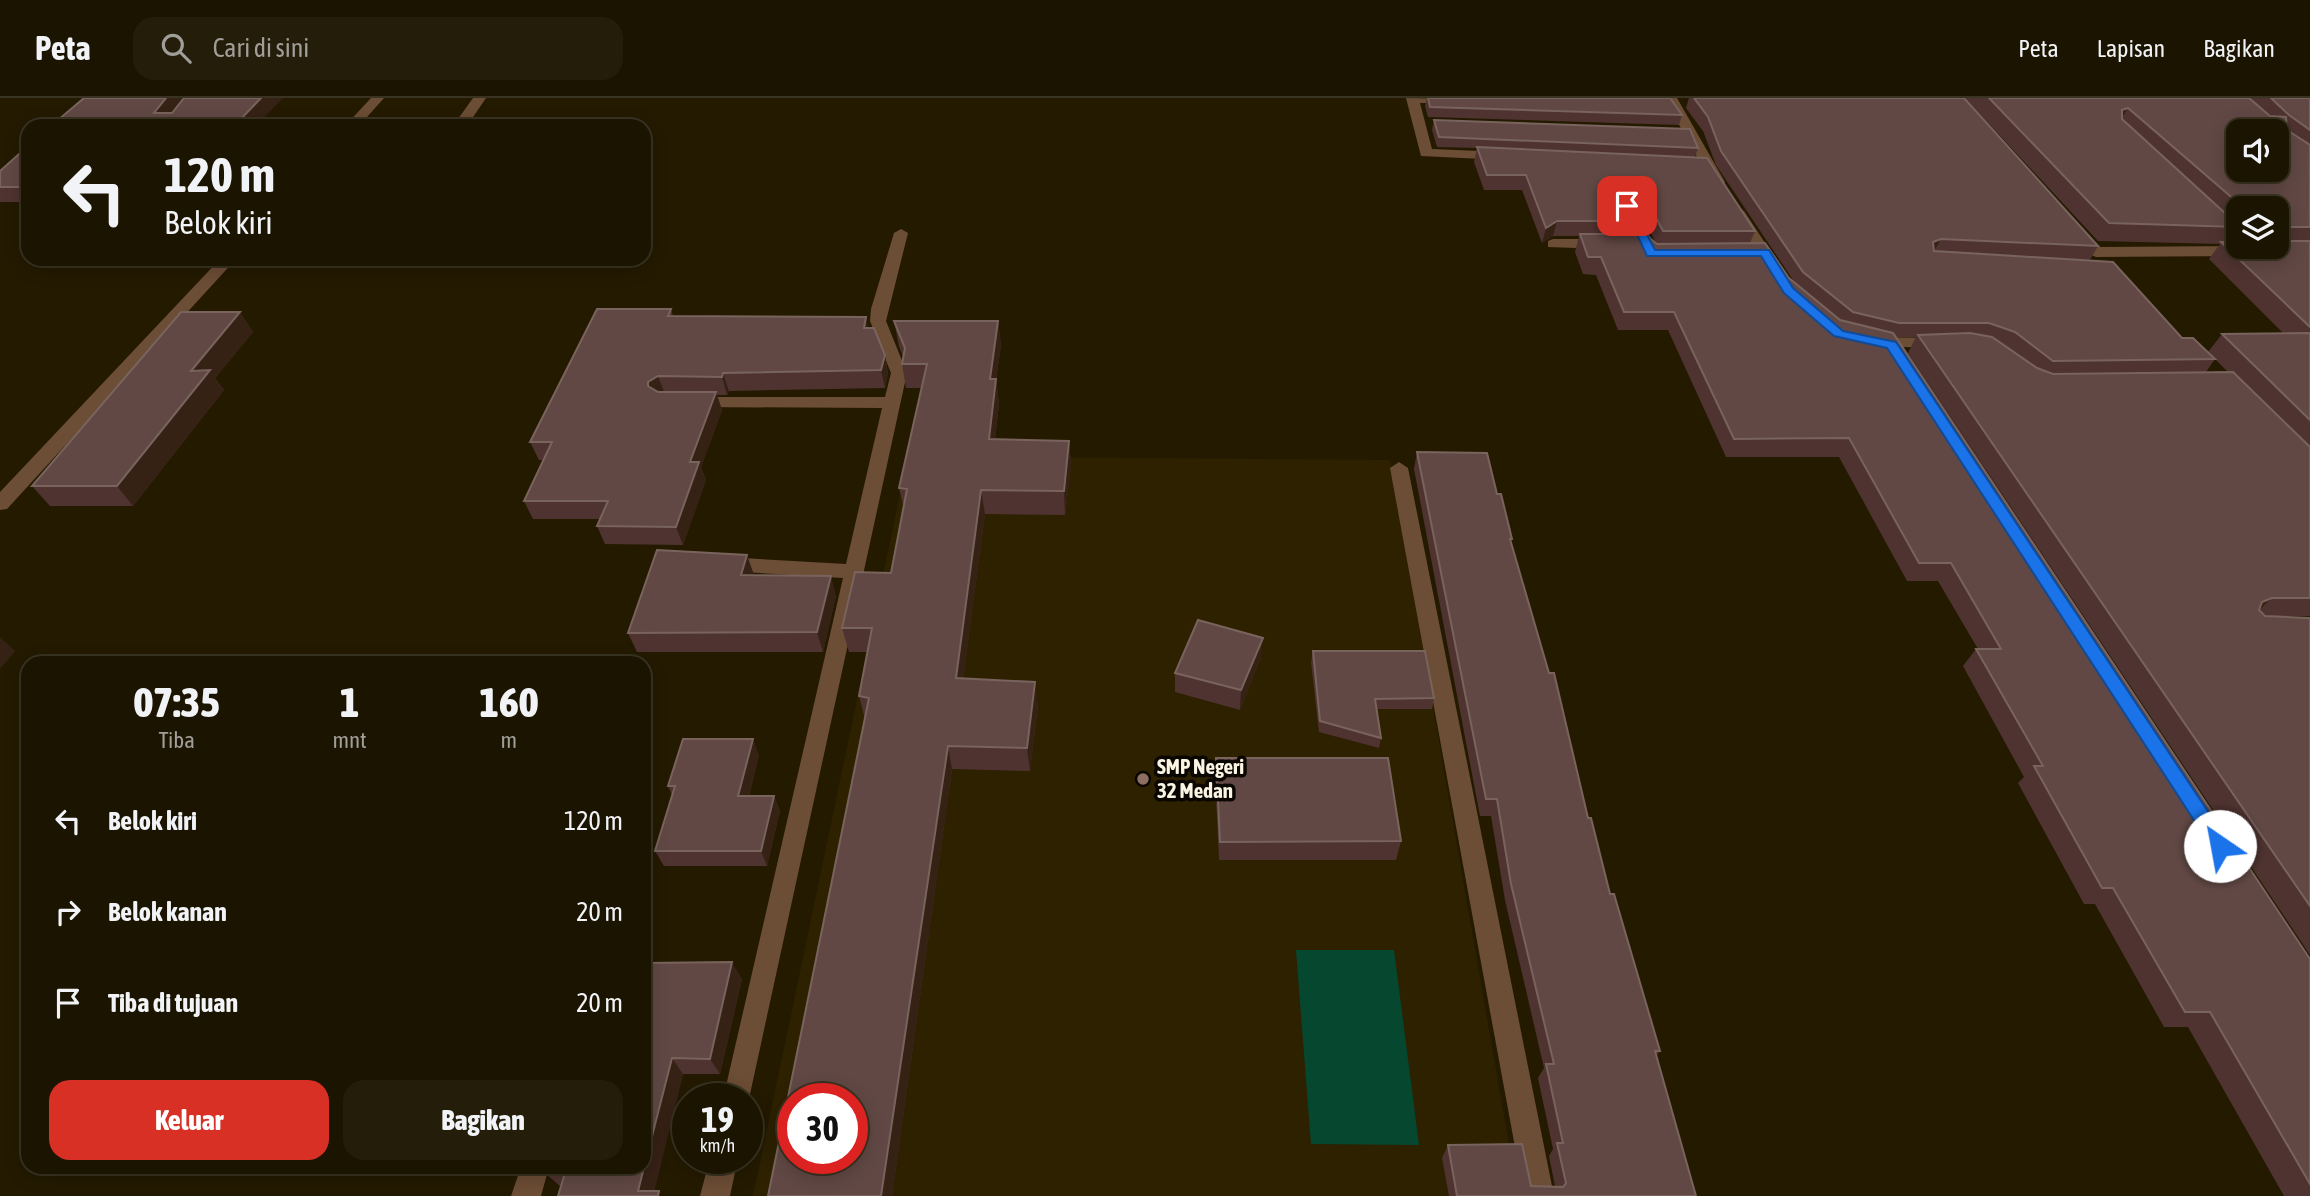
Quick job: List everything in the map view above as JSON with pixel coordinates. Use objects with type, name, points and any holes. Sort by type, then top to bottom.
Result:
[{"type":"street","points":[[358,119],[378,98]]},
{"type":"street","points":[[465,119],[480,98]]},
{"type":"street","points":[[1467,99],[1412,98],[1426,124],[1426,153],[1520,157]]},
{"type":"street","points":[[1631,101],[1676,100],[1694,132],[1701,165],[1783,281]]},
{"type":"street","points":[[1666,131],[1694,132]]},
{"type":"street","points":[[1627,206],[1633,244]]},
{"type":"street","points":[[2068,221],[2111,269]]},
{"type":"street","points":[[741,1083],[900,373],[878,321],[901,233]]},
{"type":"street","points":[[1553,244],[1633,244],[1651,254],[1664,254]]},
{"type":"street","points":[[2096,252],[2226,246]]},
{"type":"street","points":[[1739,253],[1765,253]]},
{"type":"street","points":[[0,504],[221,266]]},
{"type":"street","points":[[1852,337],[1891,345],[1954,344]]},
{"type":"street","points":[[1891,345],[1907,368]]},
{"type":"street","points":[[678,402],[893,403]]},
{"type":"street","points":[[1399,468],[1539,1196]]},
{"type":"street","points":[[704,563],[855,572]]},
{"type":"street","points":[[526,1196],[533,1174]]},
{"type":"street","points":[[715,1196],[720,1174]]},
{"type":"shaded area","name":"SMP Negeri 32 Medan","points":[[908,456],[1390,460],[1518,1196],[753,1196],[758,1174],[763,1174],[763,1148]]},
{"type":"green space","points":[[1296,950],[1394,950],[1419,1145],[1311,1144]]},
{"type":"building","points":[[84,98],[166,98],[154,113],[172,113],[184,98],[261,98],[241,119],[59,119]]},
{"type":"building","points":[[1428,98],[1670,98],[1682,115],[1430,107]]},
{"type":"building","points":[[1694,98],[1964,98],[2098,246],[1941,239],[1933,242],[1934,251],[2113,262],[2182,338],[2193,338],[2215,359],[2053,361],[2015,332],[1989,323],[1899,323],[1853,312],[1803,272],[1721,151],[1708,117]]},
{"type":"building","points":[[1989,98],[2249,98],[2270,116],[2286,117],[2226,119],[2226,182],[2289,182],[2289,131],[2310,145],[2310,227],[2289,227],[2289,196],[2230,196],[2128,108],[2122,110],[2122,119],[2226,214],[2226,227],[2109,223]]},
{"type":"building","points":[[2271,98],[2310,98],[2310,130],[2289,115]]},
{"type":"building","points":[[1434,120],[1690,129],[1698,148],[1439,137]]},
{"type":"building","points":[[1477,147],[1707,158],[1755,231],[1663,231],[1641,190],[1633,185],[1622,192],[1637,221],[1557,221],[1546,228],[1526,175],[1487,175]]},
{"type":"building","points":[[21,152],[21,187],[0,187],[0,171]]},
{"type":"building","points":[[1580,234],[1645,234],[1657,244],[1765,243],[1789,278],[1840,320],[1893,333],[2310,959],[2310,1184],[2210,1012],[2185,1012],[2113,888],[2102,888],[2034,766],[2043,766],[1976,649],[2001,649],[1951,563],[1919,563],[1849,438],[1734,439],[1674,312],[1624,312],[1601,257],[1588,257]]},
{"type":"building","points":[[2289,241],[2310,241],[2310,327],[2239,259],[2289,259]]},
{"type":"building","points":[[597,309],[671,309],[668,316],[866,317],[864,328],[874,328],[885,355],[881,370],[723,373],[722,377],[658,376],[648,382],[648,386],[658,392],[716,392],[690,462],[699,462],[676,527],[597,526],[608,501],[524,501],[552,442],[530,442]]},
{"type":"building","points":[[181,312],[240,312],[191,371],[210,370],[117,486],[32,486]]},
{"type":"building","points":[[894,321],[998,321],[990,379],[996,379],[989,439],[1069,441],[1064,491],[981,490],[956,678],[1035,682],[1027,748],[948,746],[881,1196],[768,1196],[777,1152],[777,1174],[868,1174],[868,1083],[791,1083],[869,698],[859,696],[872,628],[842,628],[855,572],[891,573],[907,489],[899,488],[927,364],[902,364],[905,348]]},
{"type":"building","points":[[1970,333],[1992,337],[2037,368],[2053,374],[2233,372],[2310,447],[2310,598],[2272,598],[2262,602],[2259,610],[2265,616],[2310,618],[2310,906],[1918,335]]},
{"type":"building","points":[[2310,333],[2310,420],[2222,334]]},
{"type":"building","points":[[1417,452],[1487,453],[1497,494],[1501,494],[1510,539],[1549,673],[1554,673],[1588,818],[1591,818],[1610,894],[1614,894],[1660,1051],[1655,1051],[1696,1196],[1457,1196],[1448,1145],[1522,1144],[1531,1186],[1563,1187],[1566,1183],[1557,1143],[1563,1143],[1546,1064],[1554,1064],[1511,884],[1497,799],[1486,799]]},
{"type":"building","points":[[657,550],[747,555],[741,575],[831,576],[817,632],[628,633]]},
{"type":"building","points":[[1198,620],[1263,638],[1241,690],[1175,673]]},
{"type":"building","points":[[1313,651],[1425,651],[1434,698],[1375,699],[1381,738],[1320,721]]},
{"type":"building","points":[[683,739],[753,739],[738,796],[774,796],[761,851],[655,851],[675,786],[668,786]]},
{"type":"building","points":[[1216,758],[1388,758],[1401,841],[1220,842]]},
{"type":"building","points":[[732,962],[710,1059],[672,1058],[651,1140],[651,963]]},
{"type":"building","points":[[565,1174],[642,1174],[638,1191],[659,1191],[658,1196],[558,1196]]},
{"type":"place","name":"SMP Negeri 32 Medan","points":[[1143,779]]},
{"type":"route","points":[[1627,206],[1651,254],[1765,253],[1789,291],[1839,334],[1891,345],[2220,846]]}]
